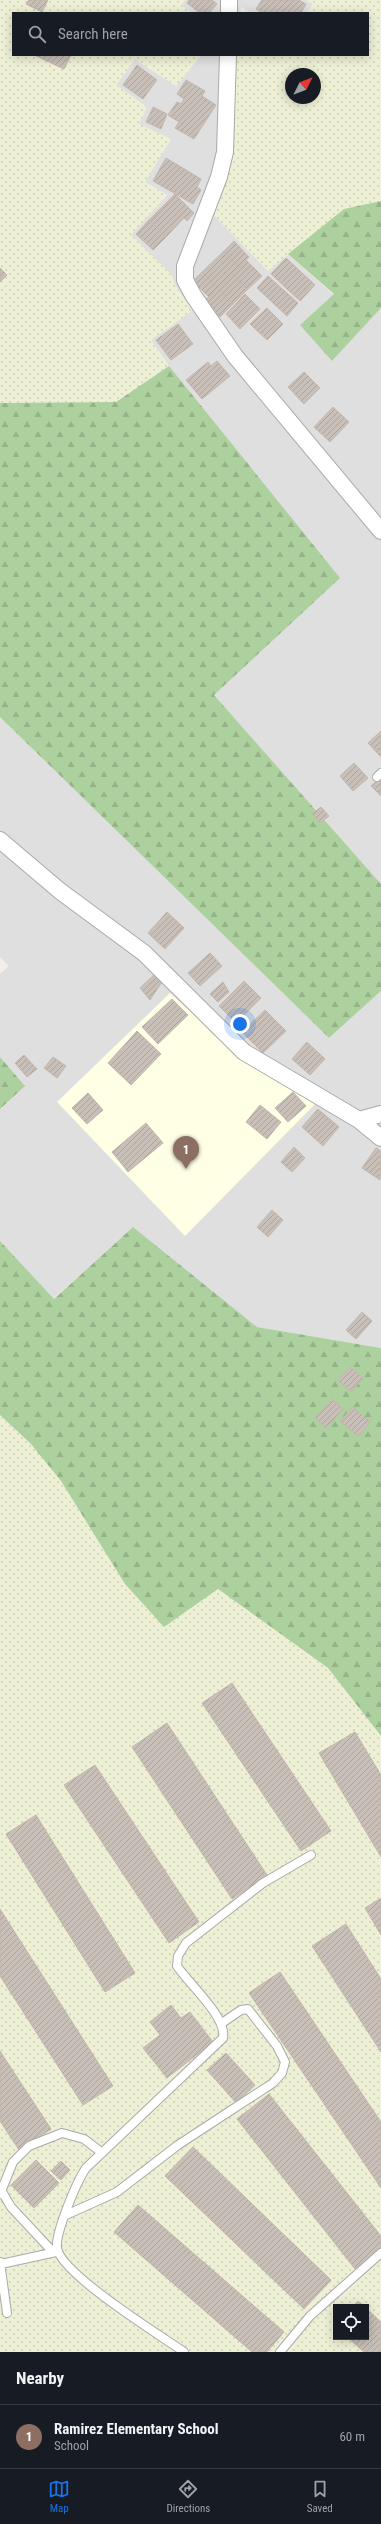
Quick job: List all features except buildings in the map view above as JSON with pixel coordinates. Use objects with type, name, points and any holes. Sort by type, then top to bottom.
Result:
[{"type":"street","points":[[229,0],[229,12]]},
{"type":"street","points":[[228,56],[225,152],[219,177],[186,266],[185,280],[193,295],[235,356],[381,531]]},
{"type":"street","points":[[0,840],[60,891],[144,953],[244,1052],[359,1120],[381,1138]]},
{"type":"street","points":[[359,1120],[381,1114]]},
{"type":"lane","points":[[56,2252],[57,2241],[78,2179],[101,2152],[223,2038],[222,2023],[177,1966],[178,1956],[186,1942],[263,1883],[311,1855]]},
{"type":"lane","points":[[66,2215],[117,2192],[178,2145],[273,2083],[282,2072],[285,2062],[277,2046],[248,2009],[241,2010],[222,2023]]},
{"type":"lane","points":[[101,2152],[84,2139],[62,2134],[29,2146],[13,2162],[1,2192],[11,2207],[88,2285],[184,2352]]},
{"type":"lane","points":[[7,2313],[0,2263],[56,2252]]},
{"type":"lane","points":[[280,2352],[310,2316],[381,2253]]},
{"type":"shaded area","points":[[0,0],[185,0],[181,5],[191,12],[12,12],[12,56],[200,56],[176,86],[135,59],[116,85],[147,107],[139,124],[171,139],[145,182],[167,195],[131,235],[171,274],[175,285],[192,311],[151,340],[169,366],[116,402],[0,403]]},
{"type":"shaded area","points":[[185,0],[307,0],[313,4],[308,12],[249,12],[241,7],[240,12],[191,12],[181,5]]},
{"type":"shaded area","points":[[307,0],[381,0],[381,201],[344,209],[268,271],[211,212],[235,56],[369,56],[369,12],[308,12],[313,4]]},
{"type":"shaded area","points":[[200,56],[235,56],[211,212],[268,271],[288,254],[334,295],[332,361],[381,308],[381,884],[214,695],[339,578],[169,366],[151,340],[192,310],[175,285],[171,274],[130,235],[167,195],[145,182],[139,124],[116,85],[135,59],[176,86]]},
{"type":"shaded area","points":[[0,717],[329,1038],[381,991],[381,1348],[257,1327],[133,1227],[53,1299],[0,1241],[0,1109],[25,1086],[0,1057],[0,974],[9,966],[0,957]]},
{"type":"shaded area","points":[[170,993],[241,1057],[317,1102],[185,1236],[57,1102]]},
{"type":"shaded area","points":[[0,1416],[31,1444],[61,1481],[93,1533],[163,1627],[218,1589],[328,1668],[381,1736],[381,2352],[0,2352]]},
{"type":"green space","points":[[381,201],[381,308],[332,361],[300,325],[334,294],[288,254],[344,209]]},
{"type":"green space","points":[[169,366],[340,578],[214,695],[381,884],[381,991],[329,1038],[0,717],[0,403],[116,402]]},
{"type":"green space","points":[[0,1057],[25,1086],[0,1109]]},
{"type":"green space","points":[[133,1227],[257,1327],[381,1348],[381,1736],[328,1668],[218,1589],[164,1627],[125,1584],[61,1481],[31,1444],[0,1415],[0,1241],[54,1299]]},
{"type":"place","name":"Ramirez Elementary School","points":[[186,1169]]}]
